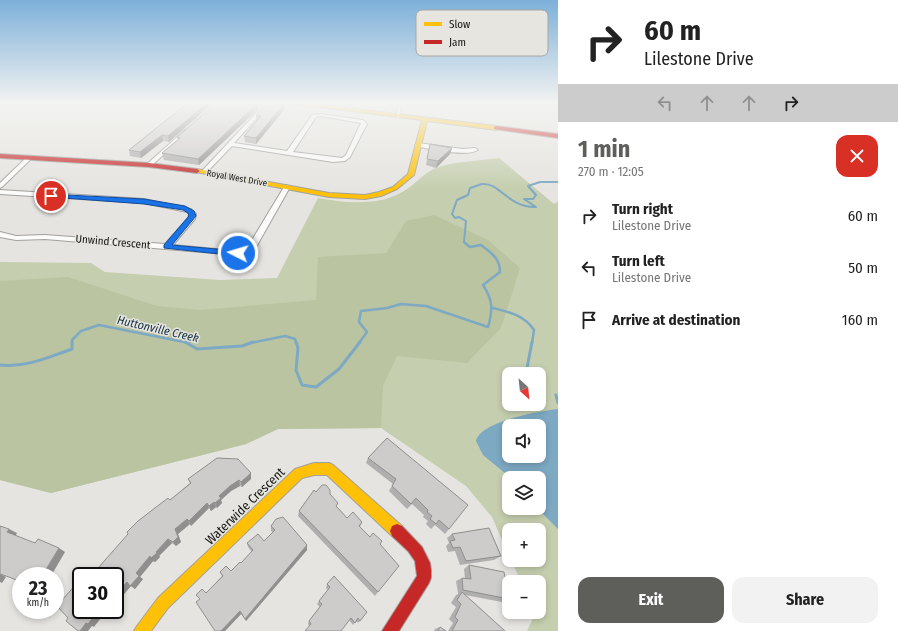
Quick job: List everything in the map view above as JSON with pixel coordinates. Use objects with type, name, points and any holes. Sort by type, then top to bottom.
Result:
[{"type":"street","points":[[149,164],[185,132]]},
{"type":"street","points":[[204,172],[242,132]]},
{"type":"street","points":[[289,153],[303,132]]},
{"type":"street","points":[[231,144],[333,160],[346,159],[360,132]]},
{"type":"street","name":"Royal West Drive","points":[[0,156],[149,164],[349,197],[381,194],[396,188],[411,176],[422,132]]},
{"type":"street","points":[[528,132],[558,136]]},
{"type":"street","points":[[418,145],[463,151],[475,150]]},
{"type":"street","points":[[0,186],[28,158]]},
{"type":"street","name":"Unwind Crescent","points":[[0,234],[9,238],[36,236],[238,253],[252,247],[287,187]]},
{"type":"street","points":[[0,192],[144,202],[189,210],[192,214],[191,219],[167,246]]},
{"type":"street","name":"Waterwide Crescent","points":[[142,631],[163,603],[292,478],[306,470],[320,468],[329,469],[344,479],[419,552],[423,560],[424,578],[390,631]]},
{"type":"green space","points":[[499,158],[554,204],[558,202],[558,631],[527,631],[533,619],[546,619],[546,575],[518,575],[514,567],[546,567],[546,523],[502,523],[502,540],[492,517],[466,486],[381,428],[278,429],[246,444],[51,493],[0,480],[0,262],[91,263],[105,272],[220,280],[277,278],[318,198],[352,202],[386,199],[407,189],[431,170],[456,163]]},
{"type":"green space","points":[[434,215],[488,240],[520,268],[501,328],[467,363],[397,356],[383,386],[381,428],[278,429],[246,444],[51,493],[0,480],[0,281],[68,277],[157,306],[200,310],[316,300],[318,257],[386,253],[406,221]]},
{"type":"water","points":[[558,409],[558,529],[544,515],[546,515],[546,471],[502,471],[483,455],[476,441],[480,434],[488,428],[502,422],[502,463],[546,463],[546,419],[509,419]]},
{"type":"building","points":[[151,132],[172,132],[168,136],[162,135],[140,152],[129,150]]},
{"type":"building","points":[[182,132],[226,132],[198,159],[162,153],[180,138],[177,137]]},
{"type":"building","points":[[247,132],[261,132],[256,138],[244,136]]},
{"type":"building","points":[[430,144],[452,148],[438,161],[427,159]]},
{"type":"building","points":[[387,438],[468,505],[449,529],[439,520],[436,524],[430,519],[432,516],[427,512],[428,510],[416,498],[411,504],[392,486],[396,479],[368,458]]},
{"type":"building","points":[[217,458],[238,459],[251,473],[241,482],[239,480],[230,486],[219,496],[221,498],[215,503],[214,502],[209,506],[207,503],[189,521],[187,519],[175,529],[178,537],[173,542],[168,539],[156,552],[157,553],[151,558],[150,556],[136,573],[139,576],[130,586],[127,582],[124,586],[124,567],[99,567],[128,534],[127,532],[138,521],[168,498],[170,500],[191,483],[188,479]]},
{"type":"building","points":[[322,485],[326,485],[330,490],[330,494],[338,503],[336,506],[347,518],[353,512],[362,522],[359,526],[370,537],[373,533],[382,541],[380,544],[399,566],[378,592],[299,511],[314,490],[316,492]]},
{"type":"building","points":[[283,517],[307,545],[245,619],[240,611],[221,631],[215,631],[196,602],[200,599],[196,595],[202,589],[206,593],[223,576],[220,572],[226,566],[231,571],[240,562],[241,563],[253,550],[247,543],[258,534],[264,541],[275,530],[271,526],[276,519]]},
{"type":"building","points":[[0,526],[9,529],[7,532],[35,543],[38,539],[59,548],[47,567],[12,567],[12,578],[0,574]]},
{"type":"building","points":[[489,528],[501,556],[466,561],[460,547],[453,548],[450,541],[455,540],[452,534]]},
{"type":"building","points":[[469,565],[504,572],[505,575],[502,575],[502,598],[463,590],[462,578],[471,579]]},
{"type":"building","points":[[334,576],[367,612],[360,621],[358,618],[355,623],[351,618],[341,631],[305,631],[311,624],[309,621],[322,604],[319,601],[330,587],[327,584]]},
{"type":"building","points":[[72,589],[72,619],[92,619],[88,624],[86,623],[80,631],[66,621],[68,618],[64,614],[64,598]]},
{"type":"building","points":[[462,592],[505,631],[452,631],[458,620],[455,617],[461,604],[457,600]]},
{"type":"building","points":[[440,627],[446,631],[438,631]]},
{"type":"waterway","name":"Huttonville Creek","points":[[465,243],[466,221],[459,217],[455,218],[452,214],[457,200],[468,195],[470,188],[482,184],[488,184],[518,204],[536,207],[524,199],[533,199],[536,195],[528,186],[540,182],[558,182]]},
{"type":"waterway","name":"Huttonville Creek","points":[[359,343],[367,332],[359,322],[361,311],[387,308],[401,304],[426,306],[488,327],[491,315],[491,305],[489,296],[483,285],[500,272],[500,267],[497,259],[481,245],[470,247],[465,243]]},
{"type":"waterway","points":[[493,308],[516,315],[526,321],[534,330],[532,343]]},
{"type":"waterway","name":"Huttonville Creek","points":[[0,365],[19,365],[72,349],[72,340],[81,331],[99,325],[186,342]]},
{"type":"waterway","name":"Huttonville Creek","points":[[251,343],[285,336],[295,339],[296,343]]},
{"type":"waterway","name":"Huttonville Creek","points":[[186,342],[197,349],[242,346],[251,343]]},
{"type":"waterway","name":"Huttonville Creek","points":[[296,342],[298,348],[296,370],[302,385],[316,387],[339,369],[360,342]]},
{"type":"waterway","points":[[527,367],[532,342]]},
{"type":"waterway","points":[[556,395],[558,403]]},
{"type":"traffic: slow","points":[[197,171],[329,195],[365,197],[381,194],[395,188],[411,175],[422,132]]},
{"type":"traffic: slow","points":[[142,631],[163,603],[299,473],[314,469],[329,469],[397,531]]},
{"type":"traffic: jam","points":[[530,132],[558,136]]},
{"type":"traffic: jam","points":[[0,156],[149,165],[197,171]]},
{"type":"traffic: jam","points":[[390,631],[424,578],[423,563],[420,557],[413,546],[397,531]]},
{"type":"route","points":[[51,196],[144,202],[185,208],[192,212],[191,219],[167,246],[238,253]]}]
